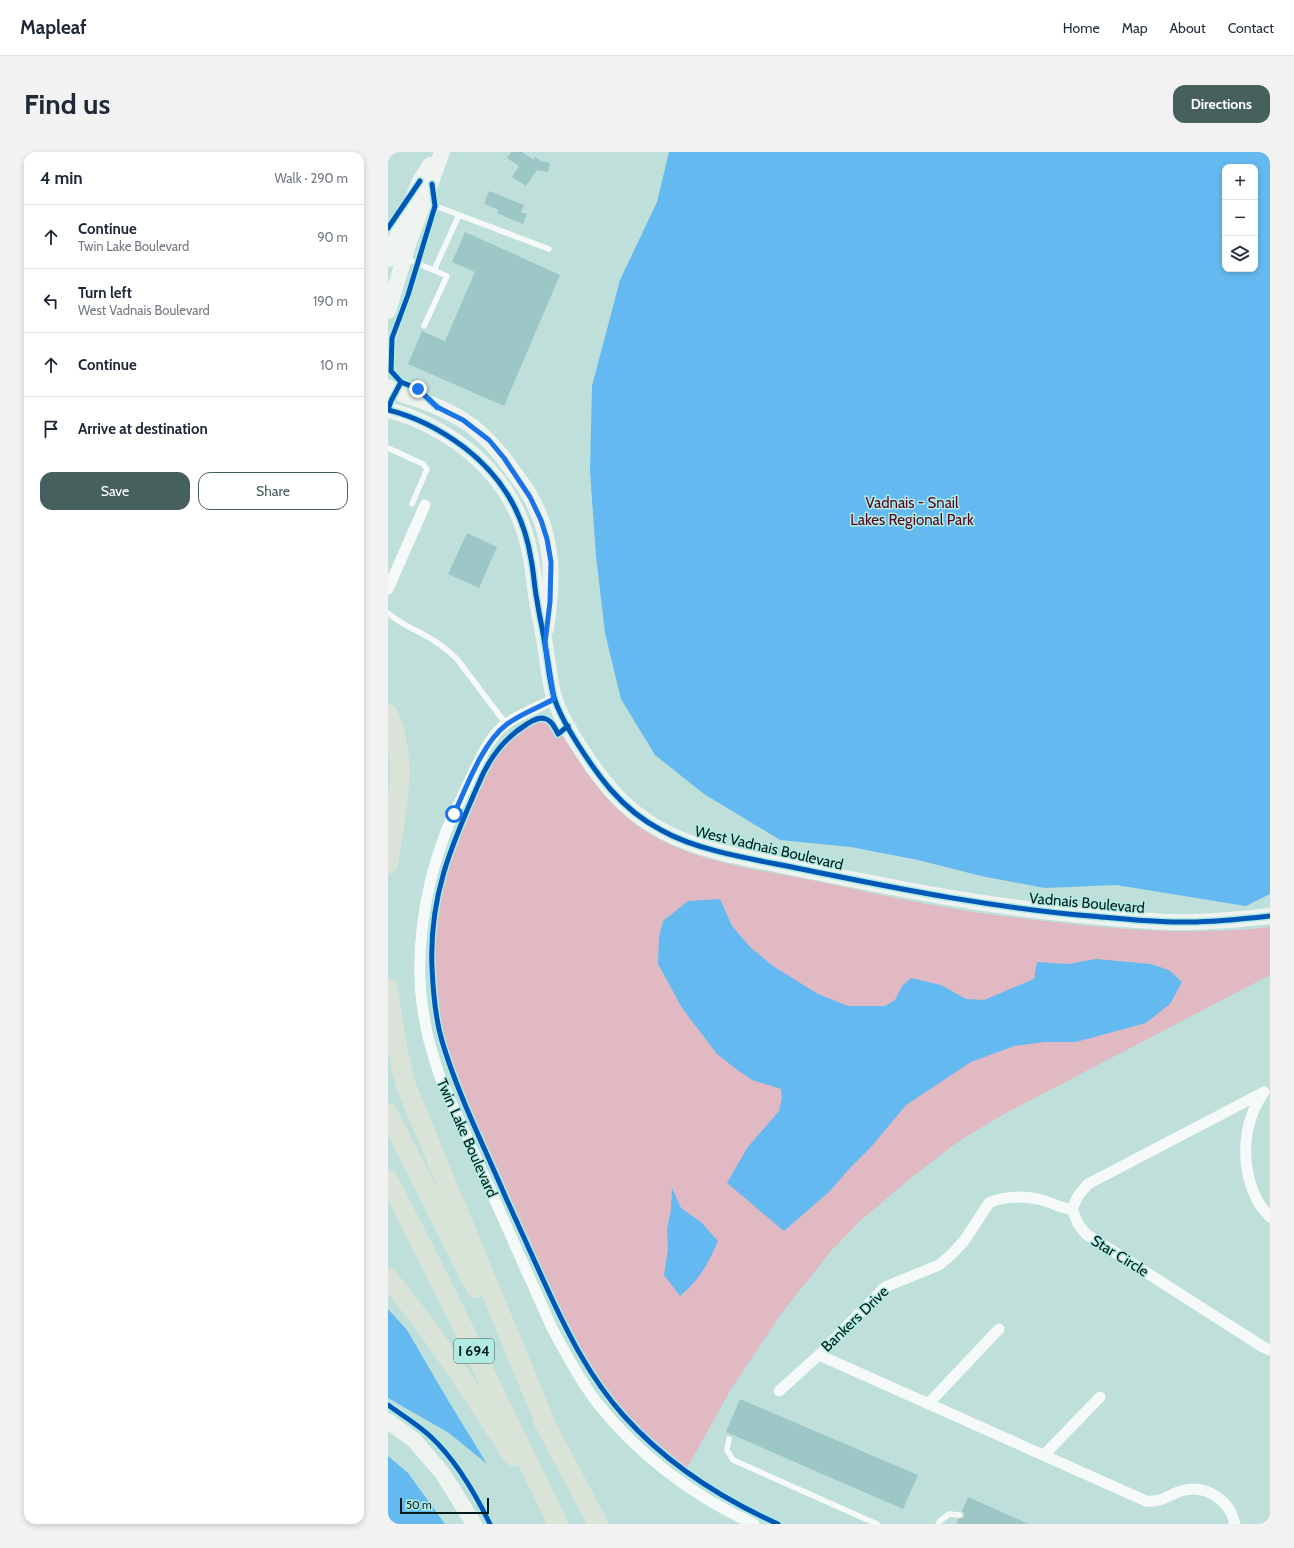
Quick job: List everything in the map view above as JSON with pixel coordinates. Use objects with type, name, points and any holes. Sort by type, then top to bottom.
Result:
[{"type":"highway","points":[[388,702],[396,723],[400,770],[388,864]]},
{"type":"highway","points":[[388,714],[396,736]]},
{"type":"highway","points":[[388,988],[396,1045],[407,1088],[549,1432]]},
{"type":"highway","name":"I 694","points":[[388,1113],[549,1432],[598,1524]]},
{"type":"highway","name":"I 694","points":[[388,1179],[444,1289],[558,1524]]},
{"type":"highway","points":[[388,1278],[415,1310],[437,1340],[517,1463],[553,1524]]},
{"type":"street","points":[[388,259],[420,181],[439,152]]},
{"type":"street","points":[[388,311],[404,258],[442,152]]},
{"type":"street","name":"West Vadnais Boulevard","points":[[388,387],[395,392],[437,407],[463,420],[489,440],[512,469],[530,497],[547,539],[551,562],[551,583],[545,643]]},
{"type":"street","name":"West Vadnais Boulevard","points":[[388,410],[418,419],[447,435],[478,458],[498,480],[509,497],[520,517],[531,558],[554,699],[584,753],[623,803],[661,830],[682,840],[706,848],[903,890]]},
{"type":"street","points":[[388,589],[425,505]]},
{"type":"street","name":"Twin Lake Boulevard","points":[[554,699],[506,724],[491,741],[478,764],[444,836],[429,887],[425,905],[422,934],[421,990],[424,1021],[431,1050],[443,1084],[550,1322],[571,1364],[598,1403],[624,1433],[657,1464],[683,1485],[712,1503],[754,1524]]},
{"type":"street","name":"Vadnais Boulevard","points":[[903,890],[1006,907],[1127,919],[1187,922],[1236,920],[1270,916]]},
{"type":"street","points":[[1072,1209],[1078,1196],[1088,1184],[1267,1090]]},
{"type":"street","points":[[1267,1090],[1252,1114],[1247,1131],[1245,1150],[1251,1185],[1258,1201],[1270,1217]]},
{"type":"street","name":"Bankers Drive","points":[[1072,1209],[1065,1209],[1047,1201],[1034,1198],[1020,1197],[996,1200],[989,1203],[964,1242],[952,1254],[939,1265],[885,1287],[875,1295],[819,1355],[1146,1501],[1154,1502],[1182,1491],[1194,1489],[1205,1491],[1216,1496],[1225,1503],[1231,1512],[1235,1524]]},
{"type":"street","name":"Star Circle","points":[[1072,1209],[1078,1224],[1086,1234],[1270,1350]]},
{"type":"street","points":[[928,1404],[999,1329]]},
{"type":"street","points":[[779,1391],[819,1355]]},
{"type":"street","points":[[1044,1455],[1100,1397]]},
{"type":"street","points":[[388,1422],[414,1440],[443,1474],[474,1524]]},
{"type":"lane","points":[[425,202],[549,249]]},
{"type":"lane","points":[[434,270],[459,215]]},
{"type":"lane","points":[[404,258],[447,276],[424,326]]},
{"type":"lane","points":[[388,448],[423,464],[427,469],[412,504]]},
{"type":"lane","points":[[388,614],[434,641],[451,653],[506,724]]},
{"type":"lane","points":[[729,1439],[726,1450],[733,1460],[877,1524]]},
{"type":"lane","points":[[938,1524],[949,1514],[960,1515]]},
{"type":"shaded area","points":[[542,715],[547,716],[554,722],[595,784],[620,811],[650,834],[668,844],[688,852],[709,859],[751,869],[916,902],[1006,917],[1089,926],[1166,931],[1218,931],[1270,927],[1270,975],[1004,1114],[959,1141],[912,1177],[860,1221],[832,1250],[781,1314],[730,1391],[684,1473],[645,1439],[621,1414],[589,1373],[567,1336],[548,1296],[462,1094],[443,1042],[433,1007],[429,970],[431,928],[438,888],[451,849],[479,780],[502,741],[526,722]]},
{"type":"water","name":"Vadnais - Snail Lakes Regional Park","points":[[669,152],[1270,152],[1270,894],[1246,906],[1116,885],[1045,888],[981,876],[918,860],[851,847],[780,840],[704,794],[655,755],[621,699],[605,633],[596,556],[590,471],[592,386],[620,280],[657,202]]},
{"type":"water","points":[[720,899],[732,926],[750,947],[773,966],[818,994],[848,1006],[885,1006],[895,1000],[902,986],[911,978],[941,985],[966,999],[984,1000],[1034,979],[1037,962],[1068,964],[1096,959],[1151,964],[1169,970],[1182,982],[1170,1004],[1146,1023],[1076,1042],[1045,1042],[1014,1046],[971,1062],[906,1105],[871,1147],[829,1192],[784,1231],[727,1183],[747,1148],[779,1111],[782,1098],[781,1089],[752,1080],[717,1054],[682,1008],[658,964],[659,937],[663,921],[688,901]]},
{"type":"water","points":[[672,1188],[681,1208],[701,1222],[718,1241],[703,1271],[680,1296],[664,1275],[668,1249],[667,1229],[671,1209]]},
{"type":"water","points":[[388,1309],[407,1330],[487,1464],[449,1433],[388,1398]]},
{"type":"water","points":[[388,1456],[408,1473],[445,1524],[388,1524]]},
{"type":"building","points":[[511,152],[522,152],[534,160],[535,157],[541,161],[550,163],[548,172],[537,170],[526,186],[512,177],[519,166],[507,158]]},
{"type":"building","points":[[489,191],[524,205],[521,212],[527,214],[523,224],[497,213],[499,210],[484,204]]},
{"type":"building","points":[[465,232],[560,275],[504,406],[408,364],[422,331],[445,341],[475,272],[452,262]]},
{"type":"building","points":[[467,533],[497,547],[479,588],[448,574]]},
{"type":"building","points":[[740,1399],[918,1475],[903,1509],[726,1432]]},
{"type":"building","points":[[968,1497],[1029,1524],[956,1524],[958,1519],[964,1517],[962,1511]]},
{"type":"cycle path","points":[[388,228],[420,181]]},
{"type":"cycle path","points":[[432,184],[435,206],[408,295],[392,338],[391,371],[401,382],[418,389],[437,407]]},
{"type":"cycle path","points":[[401,382],[388,410],[419,420],[438,430],[465,448],[490,471],[509,497],[517,511],[528,542],[551,684],[554,697],[563,719],[578,745],[616,796],[654,826],[677,838],[695,845],[734,855],[950,898],[1056,913],[1165,922],[1209,921],[1270,916]]},
{"type":"cycle path","points":[[568,726],[558,734],[550,721],[543,718],[538,718],[511,736],[492,758],[482,776],[459,829],[438,895],[432,942],[432,976],[435,1004],[442,1041],[463,1101],[545,1284],[589,1370],[600,1386],[624,1416],[676,1464],[715,1491],[756,1514],[778,1524]]},
{"type":"cycle path","points":[[388,1405],[415,1424],[439,1445],[464,1477],[490,1524]]},
{"type":"route","points":[[418,389],[437,407],[463,420],[480,432],[504,458],[530,497],[541,520],[547,539],[551,562],[550,602],[545,643],[554,699],[506,724],[498,732],[483,753],[454,814]]}]
